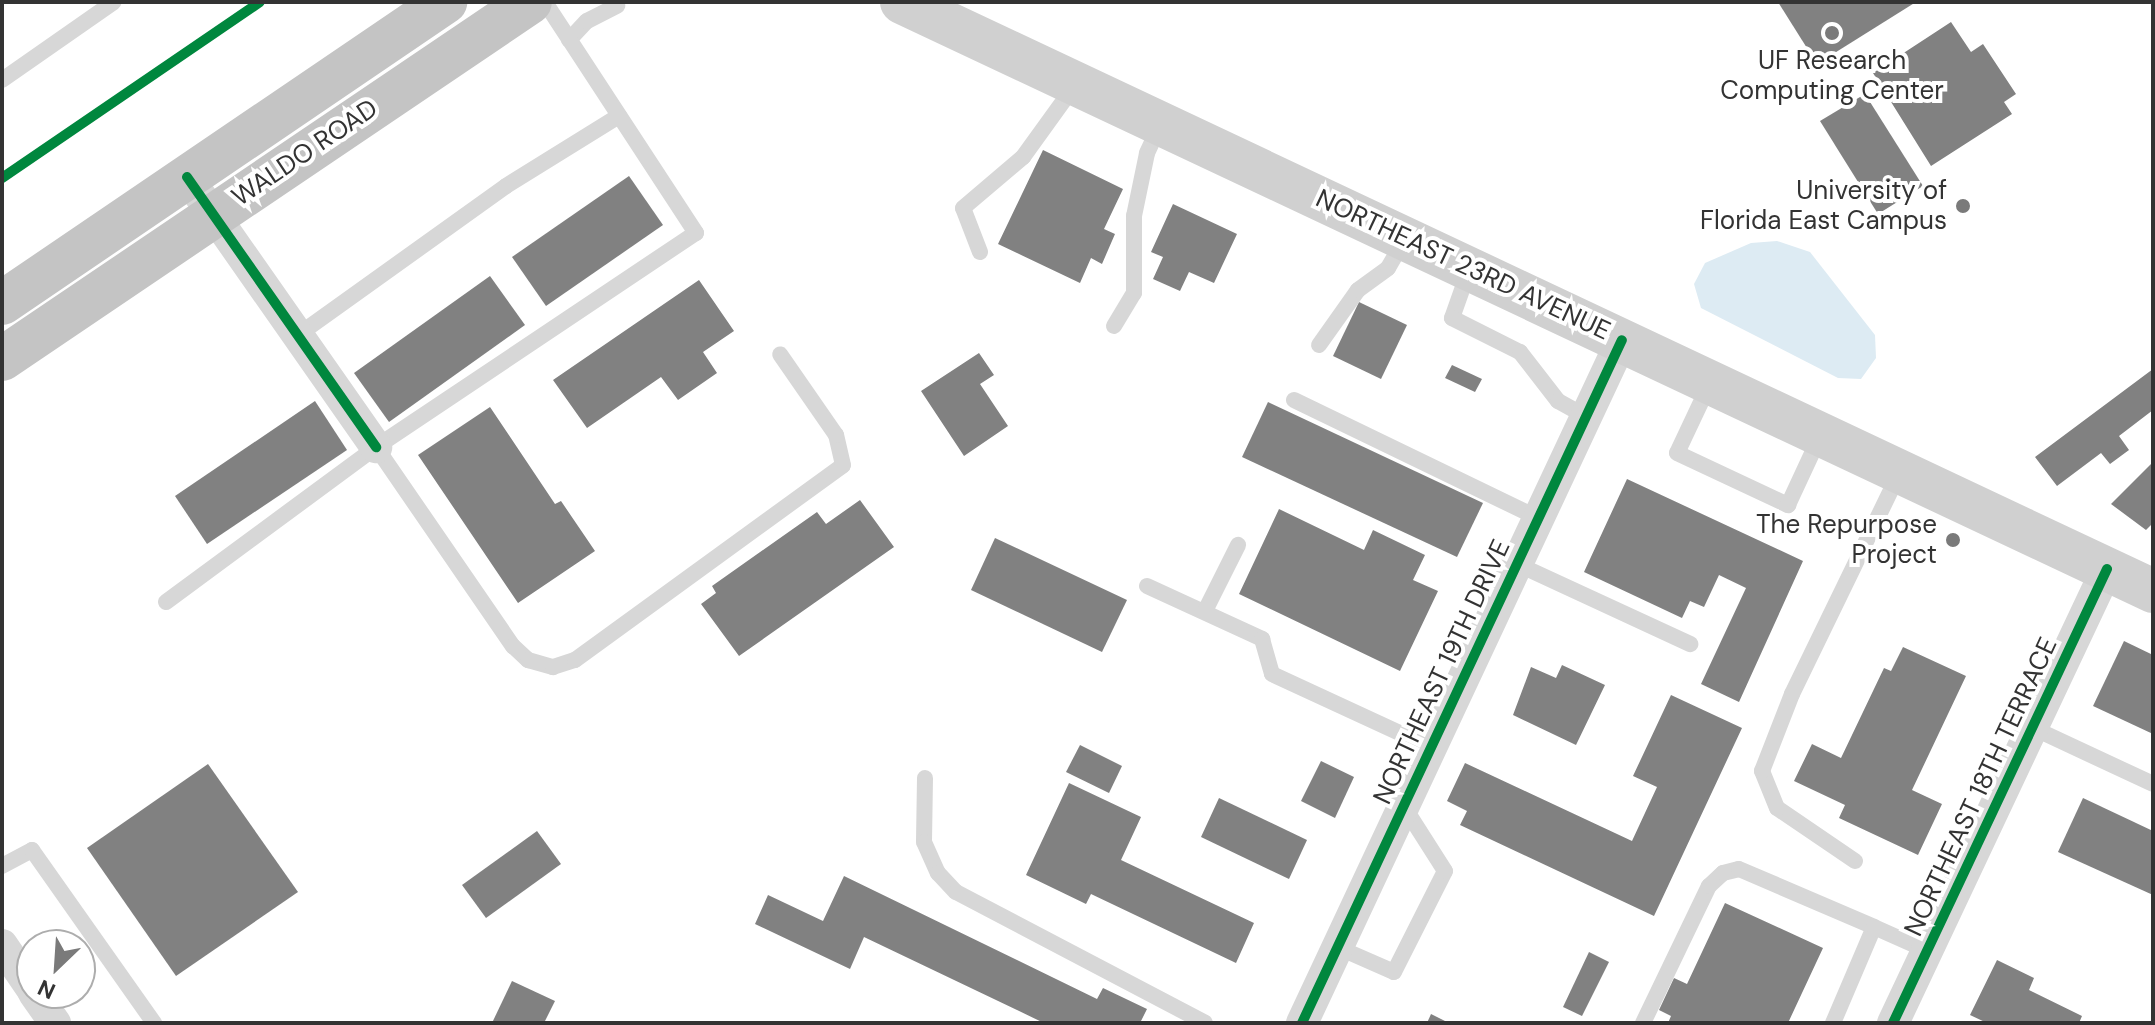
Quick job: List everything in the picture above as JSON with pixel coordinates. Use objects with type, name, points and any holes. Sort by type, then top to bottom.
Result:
[{"type":"highway","name":"WALDO ROAD","points":[[2,303],[445,2]]},
{"type":"highway","name":"WALDO ROAD","points":[[2,359],[530,2]]},
{"type":"main road","name":"NORTHEAST 23RD AVENUE","points":[[902,2],[2153,591]]},
{"type":"street","points":[[187,177],[376,447]]},
{"type":"street","name":"NORTHEAST 19TH DRIVE","points":[[1302,1023],[1622,340]]},
{"type":"street","name":"NORTHEAST 18TH TERRACE","points":[[1893,1023],[2107,569]]},
{"type":"street","points":[[2,945],[16,966]]},
{"type":"lane","points":[[2,80],[114,2]]},
{"type":"lane","points":[[166,602],[376,447],[696,233],[545,2]]},
{"type":"lane","points":[[569,40],[587,21],[620,3]]},
{"type":"lane","points":[[980,252],[963,208],[1023,157],[1076,83]]},
{"type":"lane","points":[[298,335],[506,186],[619,116]]},
{"type":"lane","points":[[1114,326],[1134,293],[1134,216],[1147,153],[1161,123]]},
{"type":"lane","points":[[1319,345],[1358,290],[1388,268],[1405,238]]},
{"type":"lane","points":[[1470,268],[1452,318],[1520,352],[1558,401],[1585,416]]},
{"type":"lane","points":[[376,447],[513,646],[528,660],[553,667],[575,660],[843,465],[836,435],[780,354]]},
{"type":"lane","points":[[1710,382],[1677,453],[1788,505],[1821,434]]},
{"type":"lane","points":[[1294,400],[1538,518]]},
{"type":"lane","points":[[1855,861],[1777,808],[1762,771],[1792,694],[1901,472]]},
{"type":"lane","points":[[1205,611],[1238,545]]},
{"type":"lane","points":[[1517,564],[1690,644]]},
{"type":"lane","points":[[1147,586],[1262,639],[1272,674],[1430,747]]},
{"type":"lane","points":[[2033,728],[2153,784]]},
{"type":"lane","points":[[925,778],[924,842],[938,873],[956,892],[1205,1023]]},
{"type":"lane","points":[[1337,947],[1394,972],[1445,871],[1403,804]]},
{"type":"lane","points":[[2,866],[32,850],[154,1023]]},
{"type":"lane","points":[[1643,1023],[1709,886],[1723,873],[1739,869],[1928,951]]},
{"type":"lane","points":[[1833,1023],[1874,927]]},
{"type":"shaded area","points":[[1777,241],[1810,252],[1875,335],[1876,358],[1861,379],[1838,378],[1701,308],[1694,284],[1705,263],[1751,243]]},
{"type":"building","name":"UF Research Computing Center","points":[[1778,2],[1916,2],[1817,64]]},
{"type":"building","points":[[1951,22],[1971,52],[1983,44],[2016,94],[2004,102],[2012,114],[1931,166],[1873,73]]},
{"type":"building","points":[[1865,94],[1923,186],[1878,214],[1820,121]]},
{"type":"building","points":[[1043,150],[1123,189],[1104,229],[1115,234],[1102,264],[1091,258],[1080,283],[998,244]]},
{"type":"building","points":[[629,176],[663,225],[546,306],[512,257]]},
{"type":"building","points":[[1173,204],[1237,234],[1214,283],[1189,272],[1180,291],[1153,279],[1163,257],[1151,252]]},
{"type":"building","points":[[490,276],[525,325],[389,422],[354,373]]},
{"type":"building","points":[[699,280],[734,331],[703,352],[717,373],[678,400],[661,377],[587,428],[553,380]]},
{"type":"building","points":[[1359,302],[1407,325],[1381,379],[1333,356]]},
{"type":"building","points":[[979,353],[994,375],[980,384],[1008,426],[964,456],[921,391]]},
{"type":"building","points":[[1452,365],[1482,379],[1475,392],[1445,378]]},
{"type":"building","points":[[2153,369],[2153,410],[2119,436],[2129,450],[2110,464],[2101,453],[2057,486],[2035,457]]},
{"type":"building","points":[[315,401],[347,450],[207,544],[175,496]]},
{"type":"building","points":[[1268,402],[1483,503],[1457,557],[1242,457]]},
{"type":"building","points":[[490,407],[555,504],[561,501],[595,551],[518,603],[418,455]]},
{"type":"building","points":[[2153,462],[2153,523],[2146,530],[2111,504]]},
{"type":"building","points":[[1627,479],[1803,561],[1739,702],[1701,684],[1746,588],[1719,575],[1704,607],[1690,601],[1682,618],[1584,572]]},
{"type":"building","points":[[860,500],[894,547],[739,656],[701,604],[716,593],[712,586],[817,512],[826,524]]},
{"type":"building","points":[[1279,509],[1364,550],[1373,530],[1425,555],[1413,580],[1438,591],[1400,671],[1239,594]]},
{"type":"building","points":[[995,538],[1127,600],[1102,652],[971,590]]},
{"type":"building","points":[[2124,641],[2153,655],[2153,734],[2093,706]]},
{"type":"building","points":[[1903,647],[1966,676],[1912,790],[1942,804],[1918,855],[1839,818],[1845,805],[1794,781],[1812,744],[1841,758],[1884,668],[1891,671]]},
{"type":"building","points":[[1562,665],[1605,685],[1576,745],[1513,715],[1531,667],[1556,678]]},
{"type":"building","points":[[1671,695],[1742,728],[1654,916],[1460,825],[1467,811],[1447,801],[1465,763],[1632,841],[1657,787],[1633,776]]},
{"type":"building","points":[[1080,745],[1122,766],[1109,793],[1066,772]]},
{"type":"building","points":[[1321,761],[1354,777],[1335,818],[1301,801]]},
{"type":"building","points":[[208,764],[298,892],[176,976],[87,848]]},
{"type":"building","points":[[1069,783],[1141,817],[1121,860],[1254,923],[1236,963],[1091,894],[1086,904],[1026,875]]},
{"type":"building","points":[[1219,798],[1307,840],[1289,879],[1201,837]]},
{"type":"building","points":[[2083,798],[2153,831],[2153,895],[2058,852]]},
{"type":"building","points":[[537,831],[561,864],[486,918],[462,885]]},
{"type":"building","points":[[844,876],[1097,999],[1103,988],[1147,1009],[1140,1023],[1044,1023],[864,937],[850,969],[755,924],[768,895],[823,921]]},
{"type":"building","points":[[1725,903],[1823,948],[1788,1023],[1668,1023],[1671,1016],[1659,1010],[1674,978],[1687,984]]},
{"type":"building","points":[[1589,952],[1609,962],[1582,1016],[1563,1007]]},
{"type":"building","points":[[1997,960],[2034,978],[2029,990],[2082,1016],[2079,1023],[1987,1023],[1970,1015]]},
{"type":"building","points":[[512,981],[555,1001],[544,1023],[492,1023]]},
{"type":"building","points":[[1431,1014],[1449,1023],[1427,1023]]},
{"type":"cycle path","points":[[2,178],[260,2]]},
{"type":"cycle path","points":[[187,177],[376,447]]},
{"type":"cycle path","points":[[1302,1023],[1622,340]]},
{"type":"cycle path","points":[[1893,1023],[2107,569]]},
{"type":"place","name":"UF Research Computing Center","points":[[1832,33]]},
{"type":"place","name":"University of Florida East Campus","points":[[1963,206]]},
{"type":"place","name":"The Repurpose Project","points":[[1953,540]]}]
